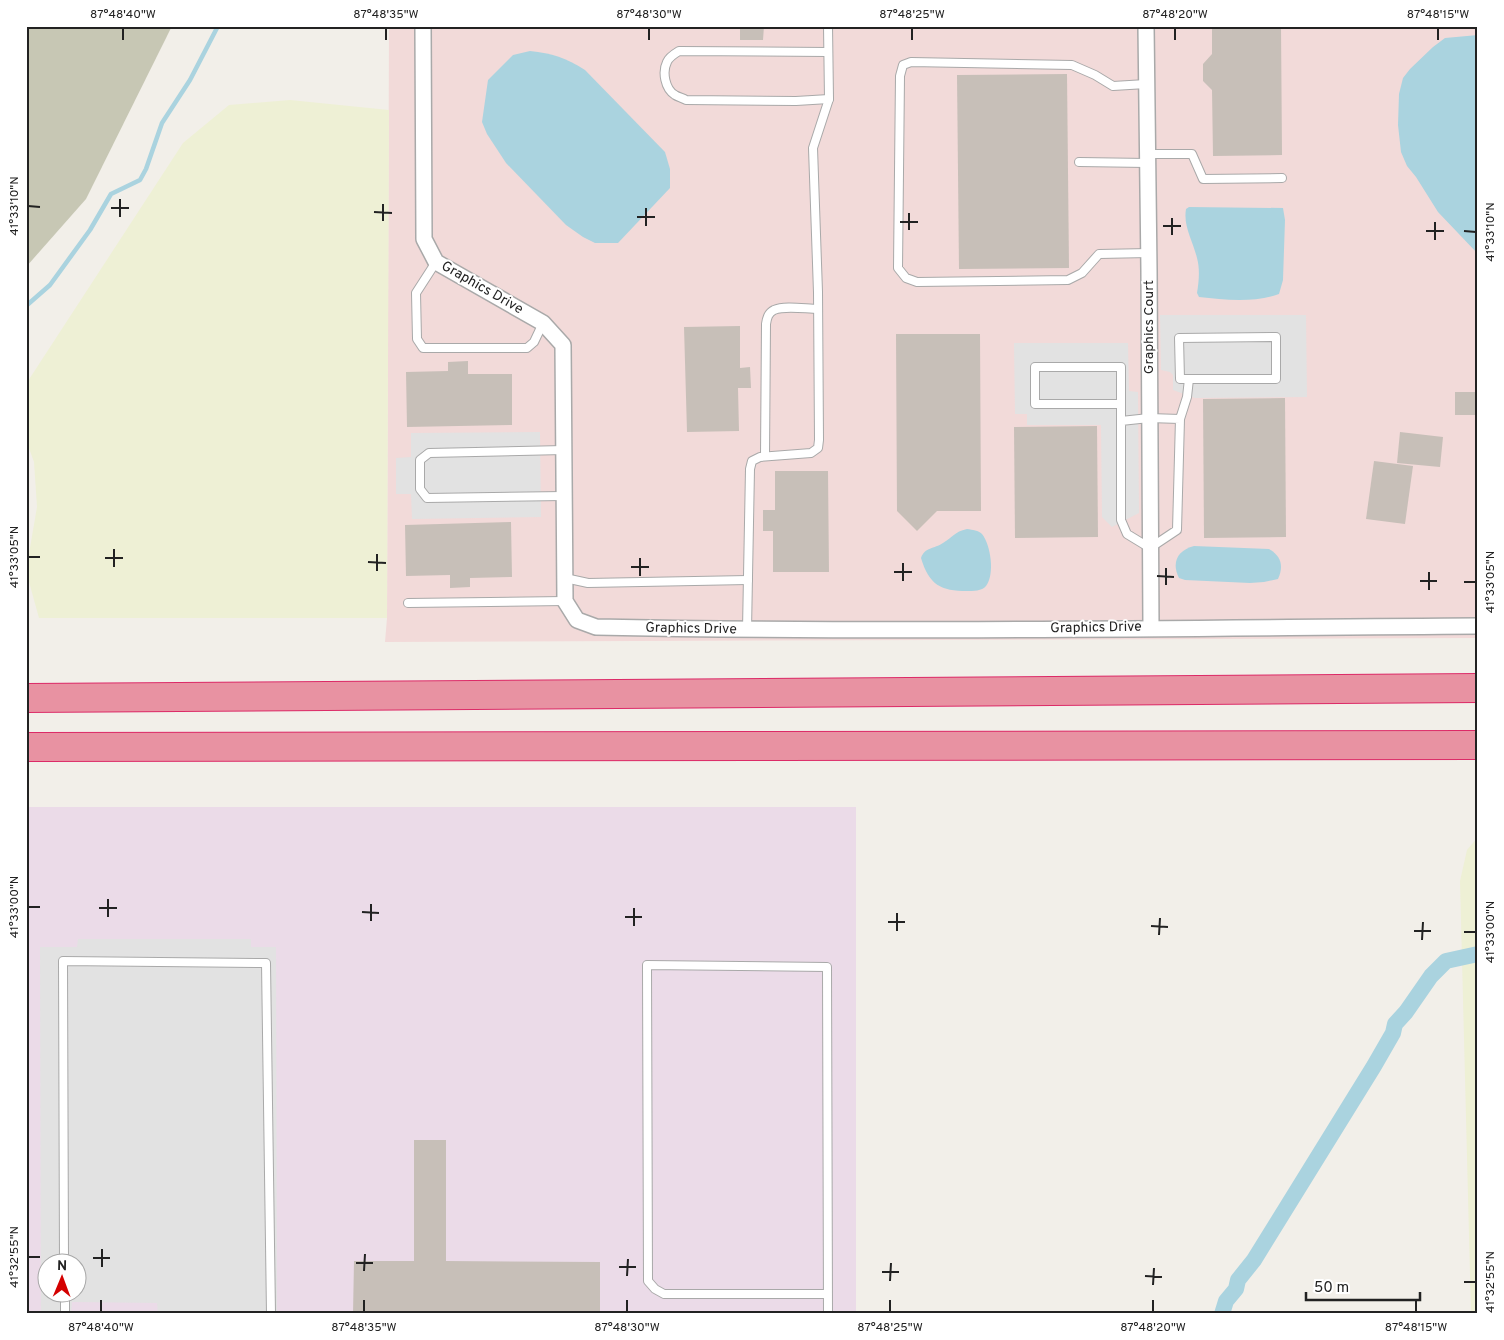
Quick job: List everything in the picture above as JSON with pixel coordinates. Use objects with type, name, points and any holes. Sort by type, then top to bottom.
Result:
[{"type":"highway","points":[[26,698],[1478,688]]},
{"type":"highway","points":[[26,747],[1478,745]]},
{"type":"street","name":"Graphics Drive","points":[[423,26],[424,239],[436,262],[543,324],[563,345],[565,601],[577,620],[596,627],[747,630],[1478,626]]},
{"type":"street","name":"Graphics Court","points":[[1146,26],[1151,628]]},
{"type":"lane","points":[[747,630],[750,469],[752,461],[765,456],[811,453],[818,448],[820,424],[814,148],[828,99],[828,26]]},
{"type":"lane","points":[[828,52],[679,51],[667,61],[665,71],[666,85],[674,94],[686,100],[796,101],[828,99]]},
{"type":"lane","points":[[1146,84],[1113,86],[1095,75],[1072,65],[911,62],[903,65],[900,76],[898,268],[906,278],[917,282],[1068,280],[1082,273],[1099,254],[1149,253]]},
{"type":"lane","points":[[1079,162],[1147,159],[1192,154],[1203,179],[1282,178]]},
{"type":"lane","points":[[436,262],[416,293],[417,339],[423,348],[527,348],[534,342],[543,324]]},
{"type":"lane","points":[[765,456],[766,324],[768,316],[773,310],[788,308],[818,309]]},
{"type":"lane","points":[[1276,337],[1276,379],[1189,379],[1180,380],[1179,338],[1276,337]]},
{"type":"lane","points":[[1121,404],[1035,404],[1035,367],[1121,367],[1121,404],[1121,420],[1121,456],[1121,520],[1127,534],[1150,548],[1177,530],[1180,419],[1187,397],[1189,379]]},
{"type":"lane","points":[[1121,420],[1150,418],[1180,419]]},
{"type":"lane","points":[[564,450],[429,453],[420,460],[420,489],[427,498],[564,496]]},
{"type":"lane","points":[[564,578],[588,583],[748,580]]},
{"type":"lane","points":[[408,603],[565,601]]},
{"type":"lane","points":[[64,1252],[63,961],[266,963],[272,1314]]},
{"type":"lane","points":[[828,1294],[664,1294],[655,1290],[648,1280],[647,965],[827,967],[828,1294],[828,1314]]},
{"type":"shaded area","points":[[26,26],[172,26],[86,199],[26,267]]},
{"type":"shaded area","points":[[389,26],[1478,26],[1478,638],[385,642],[387,618]]},
{"type":"shaded area","points":[[290,100],[389,110],[387,618],[39,618],[26,571],[37,507],[34,462],[26,440],[26,384],[183,143],[229,105]]},
{"type":"shaded area","points":[[1160,315],[1306,315],[1307,397],[1195,398],[1173,390],[1173,375],[1170,372],[1161,370]]},
{"type":"shaded area","points":[[1014,343],[1128,343],[1129,391],[1138,392],[1139,513],[1112,527],[1102,517],[1101,425],[1027,425],[1027,414],[1015,414]]},
{"type":"shaded area","points":[[540,432],[541,517],[412,519],[411,494],[396,494],[396,458],[411,457],[411,433]]},
{"type":"shaded area","points":[[26,807],[856,807],[856,1314],[26,1314]]},
{"type":"shaded area","points":[[1478,837],[1478,1314],[1471,1314],[1460,881],[1467,850]]},
{"type":"shaded area","points":[[78,939],[251,939],[251,947],[276,947],[277,1314],[158,1314],[157,1303],[72,1302],[88,1302],[88,1252],[41,1252],[40,947],[77,947]]},
{"type":"shaded area","points":[[41,1302],[72,1302],[71,1314],[41,1314]]},
{"type":"water","points":[[1478,35],[1478,254],[1438,212],[1407,166],[1401,152],[1398,125],[1399,94],[1403,78],[1410,69],[1445,38]]},
{"type":"water","points":[[530,51],[559,57],[585,70],[665,152],[670,169],[670,188],[618,243],[595,243],[566,225],[506,163],[487,134],[482,122],[488,80],[513,55]]},
{"type":"water","points":[[1189,207],[1283,208],[1285,220],[1283,280],[1279,294],[1250,300],[1199,297],[1197,293],[1198,262],[1185,215],[1186,209]]},
{"type":"water","points":[[967,529],[975,530],[982,534],[988,545],[991,560],[989,581],[984,588],[977,590],[958,591],[943,588],[937,585],[928,575],[921,558],[927,550]]},
{"type":"water","points":[[1194,546],[1269,549],[1279,558],[1280,574],[1278,579],[1250,583],[1185,580],[1179,578],[1176,567],[1177,558],[1184,550]]},
{"type":"building","points":[[681,26],[764,26],[763,40],[740,40],[740,29],[681,28]]},
{"type":"building","points":[[1212,26],[1281,26],[1282,155],[1213,156],[1212,90],[1203,81],[1203,64],[1212,54]]},
{"type":"building","points":[[1067,74],[1069,268],[959,269],[957,75]]},
{"type":"building","points":[[740,326],[740,368],[750,367],[751,388],[738,388],[739,431],[687,432],[684,327]]},
{"type":"building","points":[[896,334],[980,334],[981,511],[937,511],[917,531],[897,511]]},
{"type":"building","points":[[468,361],[468,374],[512,374],[512,425],[407,427],[406,372],[448,371],[448,362]]},
{"type":"building","points":[[1455,392],[1478,392],[1478,415],[1455,415]]},
{"type":"building","points":[[1285,398],[1286,537],[1204,538],[1203,399]]},
{"type":"building","points":[[1097,426],[1098,537],[1015,538],[1014,427]]},
{"type":"building","points":[[1400,432],[1443,437],[1440,467],[1397,463]]},
{"type":"building","points":[[1374,461],[1413,466],[1405,524],[1366,519]]},
{"type":"building","points":[[775,471],[828,471],[829,572],[773,572],[773,531],[763,531],[763,510],[775,510]]},
{"type":"building","points":[[511,522],[512,577],[470,578],[470,587],[450,588],[450,575],[406,576],[405,525]]},
{"type":"building","points":[[414,1140],[446,1140],[446,1261],[600,1262],[600,1314],[353,1314],[354,1261],[414,1261]]},
{"type":"waterway","points":[[26,306],[50,285],[90,230],[111,194],[140,180],[146,169],[162,123],[190,80],[218,26]]},
{"type":"waterway","points":[[1222,1314],[1226,1301],[1236,1289],[1238,1280],[1254,1260],[1374,1066],[1393,1033],[1395,1024],[1406,1012],[1431,976],[1446,961],[1478,954]]}]
